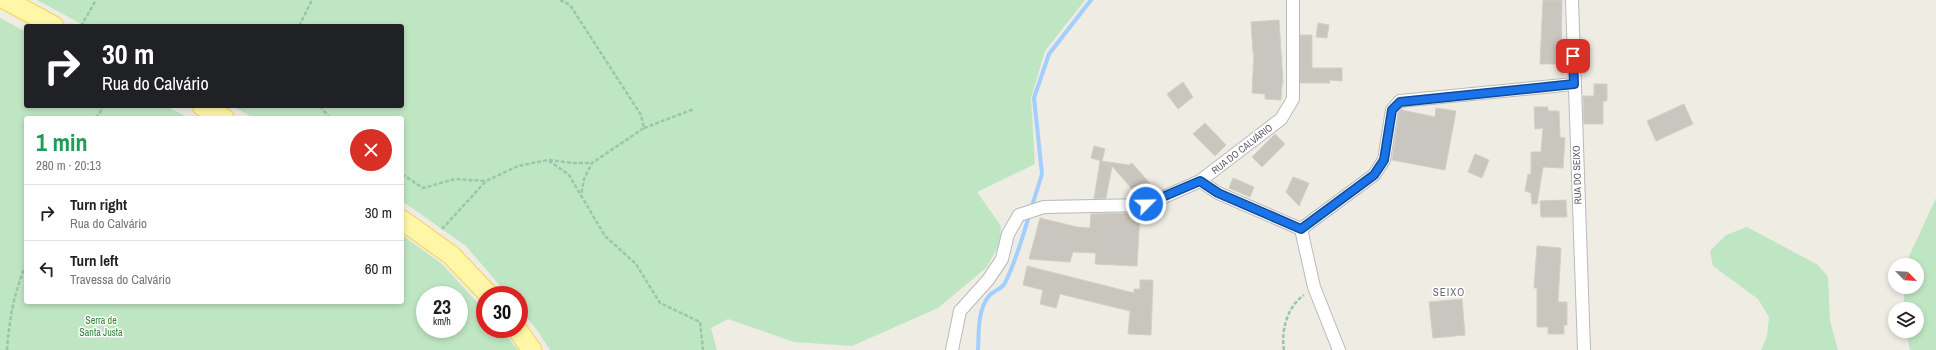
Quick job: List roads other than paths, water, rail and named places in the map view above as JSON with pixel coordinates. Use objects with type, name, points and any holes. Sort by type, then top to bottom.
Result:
[{"type":"main road","points":[[6,0],[50,24]]},
{"type":"main road","points":[[206,108],[220,116]]},
{"type":"main road","points":[[404,221],[451,255],[480,286]]},
{"type":"main road","points":[[523,338],[532,350]]},
{"type":"street","name":"RUA DO CALVÁRIO","points":[[1292,0],[1293,99],[1281,119],[1200,181],[1218,193],[1301,229]]},
{"type":"street","name":"RUA DO SEIXO","points":[[1572,0],[1584,350]]},
{"type":"street","points":[[1339,350],[1314,287],[1301,229],[1374,175],[1384,160],[1392,110],[1400,102],[1574,84]]},
{"type":"street","points":[[952,350],[960,311],[988,280],[1002,259],[1008,234],[1020,215],[1044,207],[1146,204],[1200,181]]},
{"type":"waterway","points":[[1032,206],[1042,174],[1034,98],[1049,54],[1091,0]]},
{"type":"waterway","points":[[978,350],[979,322],[982,308],[989,296],[1002,287],[1005,283],[1016,258],[1029,216]]},
{"type":"district","name":"SEIXO","points":[[1449,292]]},
{"type":"park label","name":"Serra de Santa Justa","points":[[101,326]]}]
